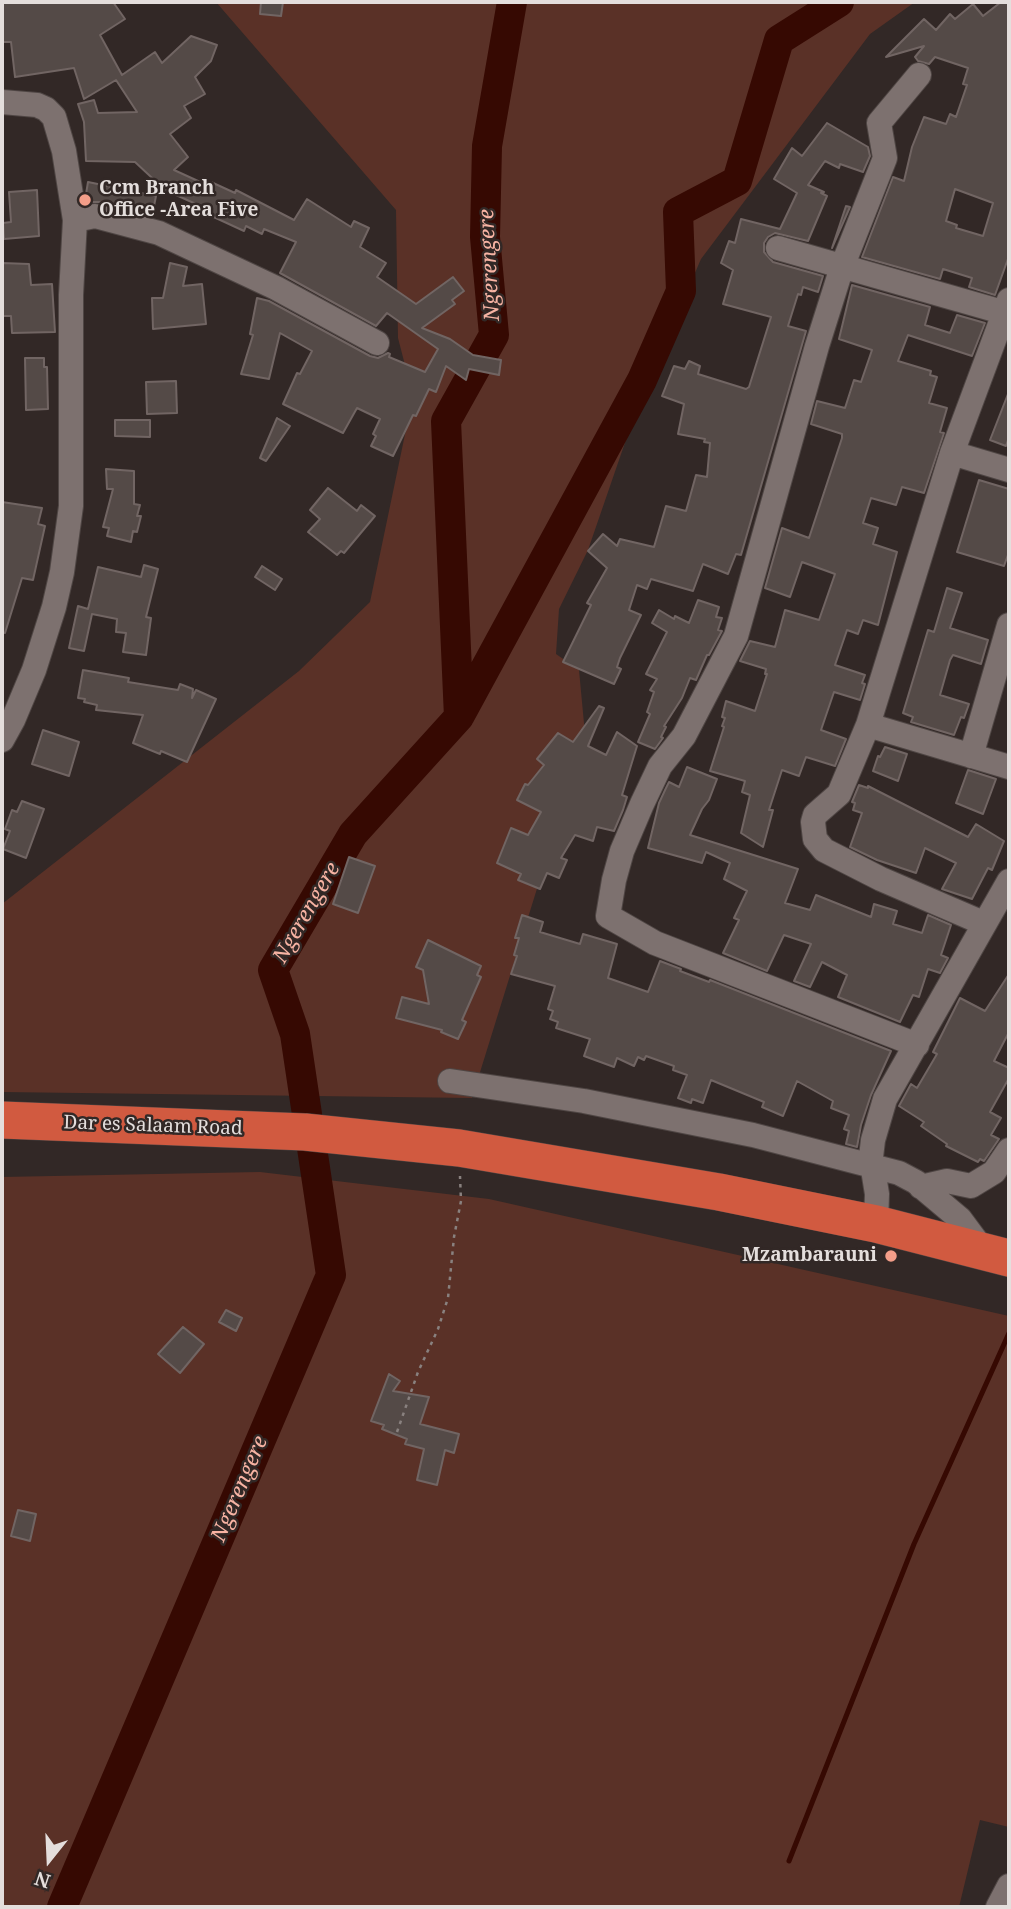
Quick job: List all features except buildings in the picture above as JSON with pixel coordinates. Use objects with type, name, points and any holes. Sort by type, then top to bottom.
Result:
[{"type":"highway","name":"Dar es Salaam Road","points":[[2,1120],[305,1132],[459,1149],[668,1183],[876,1224],[998,1255]]},
{"type":"street","points":[[917,1045],[654,943],[608,916],[622,851],[642,804],[660,766],[684,736],[736,636],[817,346],[842,267],[885,158],[879,123],[919,75]]},
{"type":"street","points":[[2,102],[31,103],[46,108],[54,117],[64,151],[75,220],[71,295],[71,506],[62,572],[34,670],[2,740]]},
{"type":"street","points":[[75,220],[95,216],[159,233],[276,288],[377,344]]},
{"type":"street","points":[[778,248],[1008,309],[952,453],[868,725],[839,794],[815,815],[812,828],[815,839],[824,850],[845,862],[983,923]]},
{"type":"street","points":[[952,453],[1009,470]]},
{"type":"street","points":[[971,756],[1009,625]]},
{"type":"street","points":[[868,725],[1009,767]]},
{"type":"street","points":[[876,1224],[877,1194],[871,1157],[885,1099],[1009,881]]},
{"type":"street","points":[[450,1081],[584,1101],[768,1138],[899,1173],[921,1186],[998,1255]]},
{"type":"street","points":[[921,1186],[947,1181],[971,1186],[993,1172],[1009,1150]]},
{"type":"street","points":[[998,1907],[1009,1886]]},
{"type":"path","points":[[397,1432],[448,1298],[454,1237],[461,1201],[459,1149]]},
{"type":"shaded area","points":[[216,2],[915,2],[870,34],[701,259],[639,402],[588,550],[559,609],[556,654],[579,670],[585,734],[472,1098],[2,1092],[2,904],[299,671],[370,602],[413,396],[398,338],[396,210]]},
{"type":"shaded area","points":[[260,1172],[489,1199],[1009,1316],[1009,1827],[980,1820],[959,1907],[2,1907],[2,1177]]},
{"type":"waterway","name":"Ngerengere","points":[[62,1907],[331,1275],[295,1034],[273,970],[353,834],[459,717],[446,421],[494,335],[485,237],[487,146],[512,2]]},
{"type":"waterway","points":[[460,715],[642,380],[681,291],[678,212],[737,181],[779,40],[839,2]]},
{"type":"waterway","points":[[789,1861],[914,1544],[1009,1333]]},
{"type":"place","name":"Ccm Branch Office -Area Five","points":[[85,200]]},
{"type":"place","name":"Mzambarauni","points":[[891,1256]]}]
